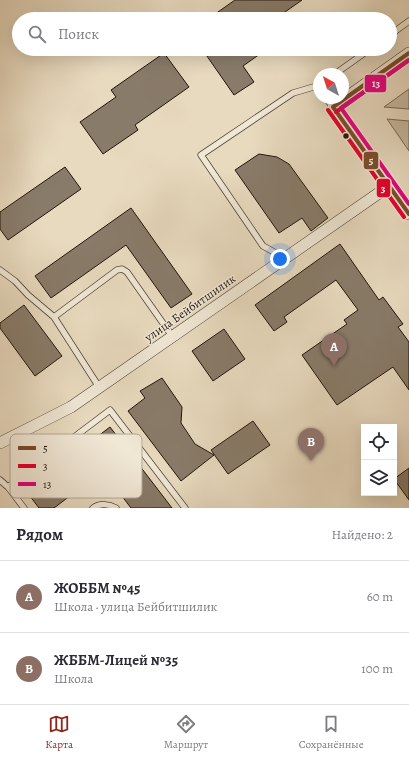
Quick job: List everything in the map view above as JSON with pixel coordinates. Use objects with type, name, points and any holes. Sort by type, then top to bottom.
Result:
[{"type":"street","points":[[349,90],[409,53]]},
{"type":"street","points":[[330,104],[409,214]]},
{"type":"street","name":"улица Бейбитшилик","points":[[17,434],[71,406],[389,186]]},
{"type":"street","name":"улица Бейбитшилик","points":[[0,443],[10,438]]},
{"type":"lane","points":[[397,30],[409,21]]},
{"type":"lane","points":[[343,68],[360,56]]},
{"type":"lane","points":[[285,258],[263,246],[201,155],[293,93],[313,88]]},
{"type":"lane","points":[[54,317],[117,270],[122,269],[127,272],[172,336]]},
{"type":"lane","points":[[0,270],[15,281],[28,295],[54,317],[99,387]]},
{"type":"lane","points":[[78,434],[110,410],[128,434]]},
{"type":"lane","points":[[142,452],[185,508]]},
{"type":"lane","points":[[0,480],[10,490]]},
{"type":"lane","points":[[16,498],[24,508]]},
{"type":"lane","points":[[93,508],[108,504],[116,508]]},
{"type":"shaded area","points":[[409,89],[409,109],[384,107]]},
{"type":"shaded area","points":[[387,119],[409,121],[409,151]]},
{"type":"building","points":[[235,0],[302,0],[285,12],[218,12]]},
{"type":"building","points":[[160,56],[166,56],[189,87],[135,125],[138,130],[103,154],[80,122],[116,97],[111,90]]},
{"type":"building","points":[[207,56],[257,56],[243,66],[254,82],[234,95]]},
{"type":"building","points":[[259,154],[277,157],[289,164],[328,218],[311,231],[302,218],[279,233],[235,170]]},
{"type":"building","points":[[65,167],[81,189],[8,240],[0,229],[0,212]]},
{"type":"building","points":[[131,208],[192,294],[171,308],[126,245],[51,298],[35,276]]},
{"type":"building","points":[[340,244],[379,300],[383,297],[403,324],[398,327],[409,342],[409,390],[393,367],[337,405],[302,355],[347,324],[344,320],[358,310],[336,280],[284,317],[287,322],[274,331],[255,305]]},
{"type":"building","points":[[24,305],[62,356],[35,376],[0,328],[0,323]]},
{"type":"building","points":[[224,329],[245,359],[213,381],[192,351]]},
{"type":"building","points":[[162,378],[182,407],[181,423],[195,444],[214,455],[181,481],[128,411],[145,398],[140,391]]},
{"type":"building","points":[[253,421],[270,445],[228,474],[211,450]]},
{"type":"building","points":[[110,427],[115,434],[101,434]]},
{"type":"building","points":[[409,468],[409,500],[397,483],[397,477]]},
{"type":"building","points":[[142,469],[172,508],[131,508],[123,498],[142,498]]},
{"type":"building","points":[[31,498],[67,498],[54,508],[39,508]]},
{"type":"transit line","name":"5","points":[[333,107],[409,53]]},
{"type":"transit line","name":"3","points":[[336,112],[409,60]]},
{"type":"transit line","name":"13","points":[[409,60],[341,108],[409,204]]},
{"type":"transit line","name":"5","points":[[333,107],[409,214]]},
{"type":"transit line","name":"3","points":[[328,110],[404,217]]},
{"type":"place","name":"ЖОББМ №45","points":[[334,366]]},
{"type":"place","name":"ЖББМ-Лицей №35","points":[[311,461]]}]
